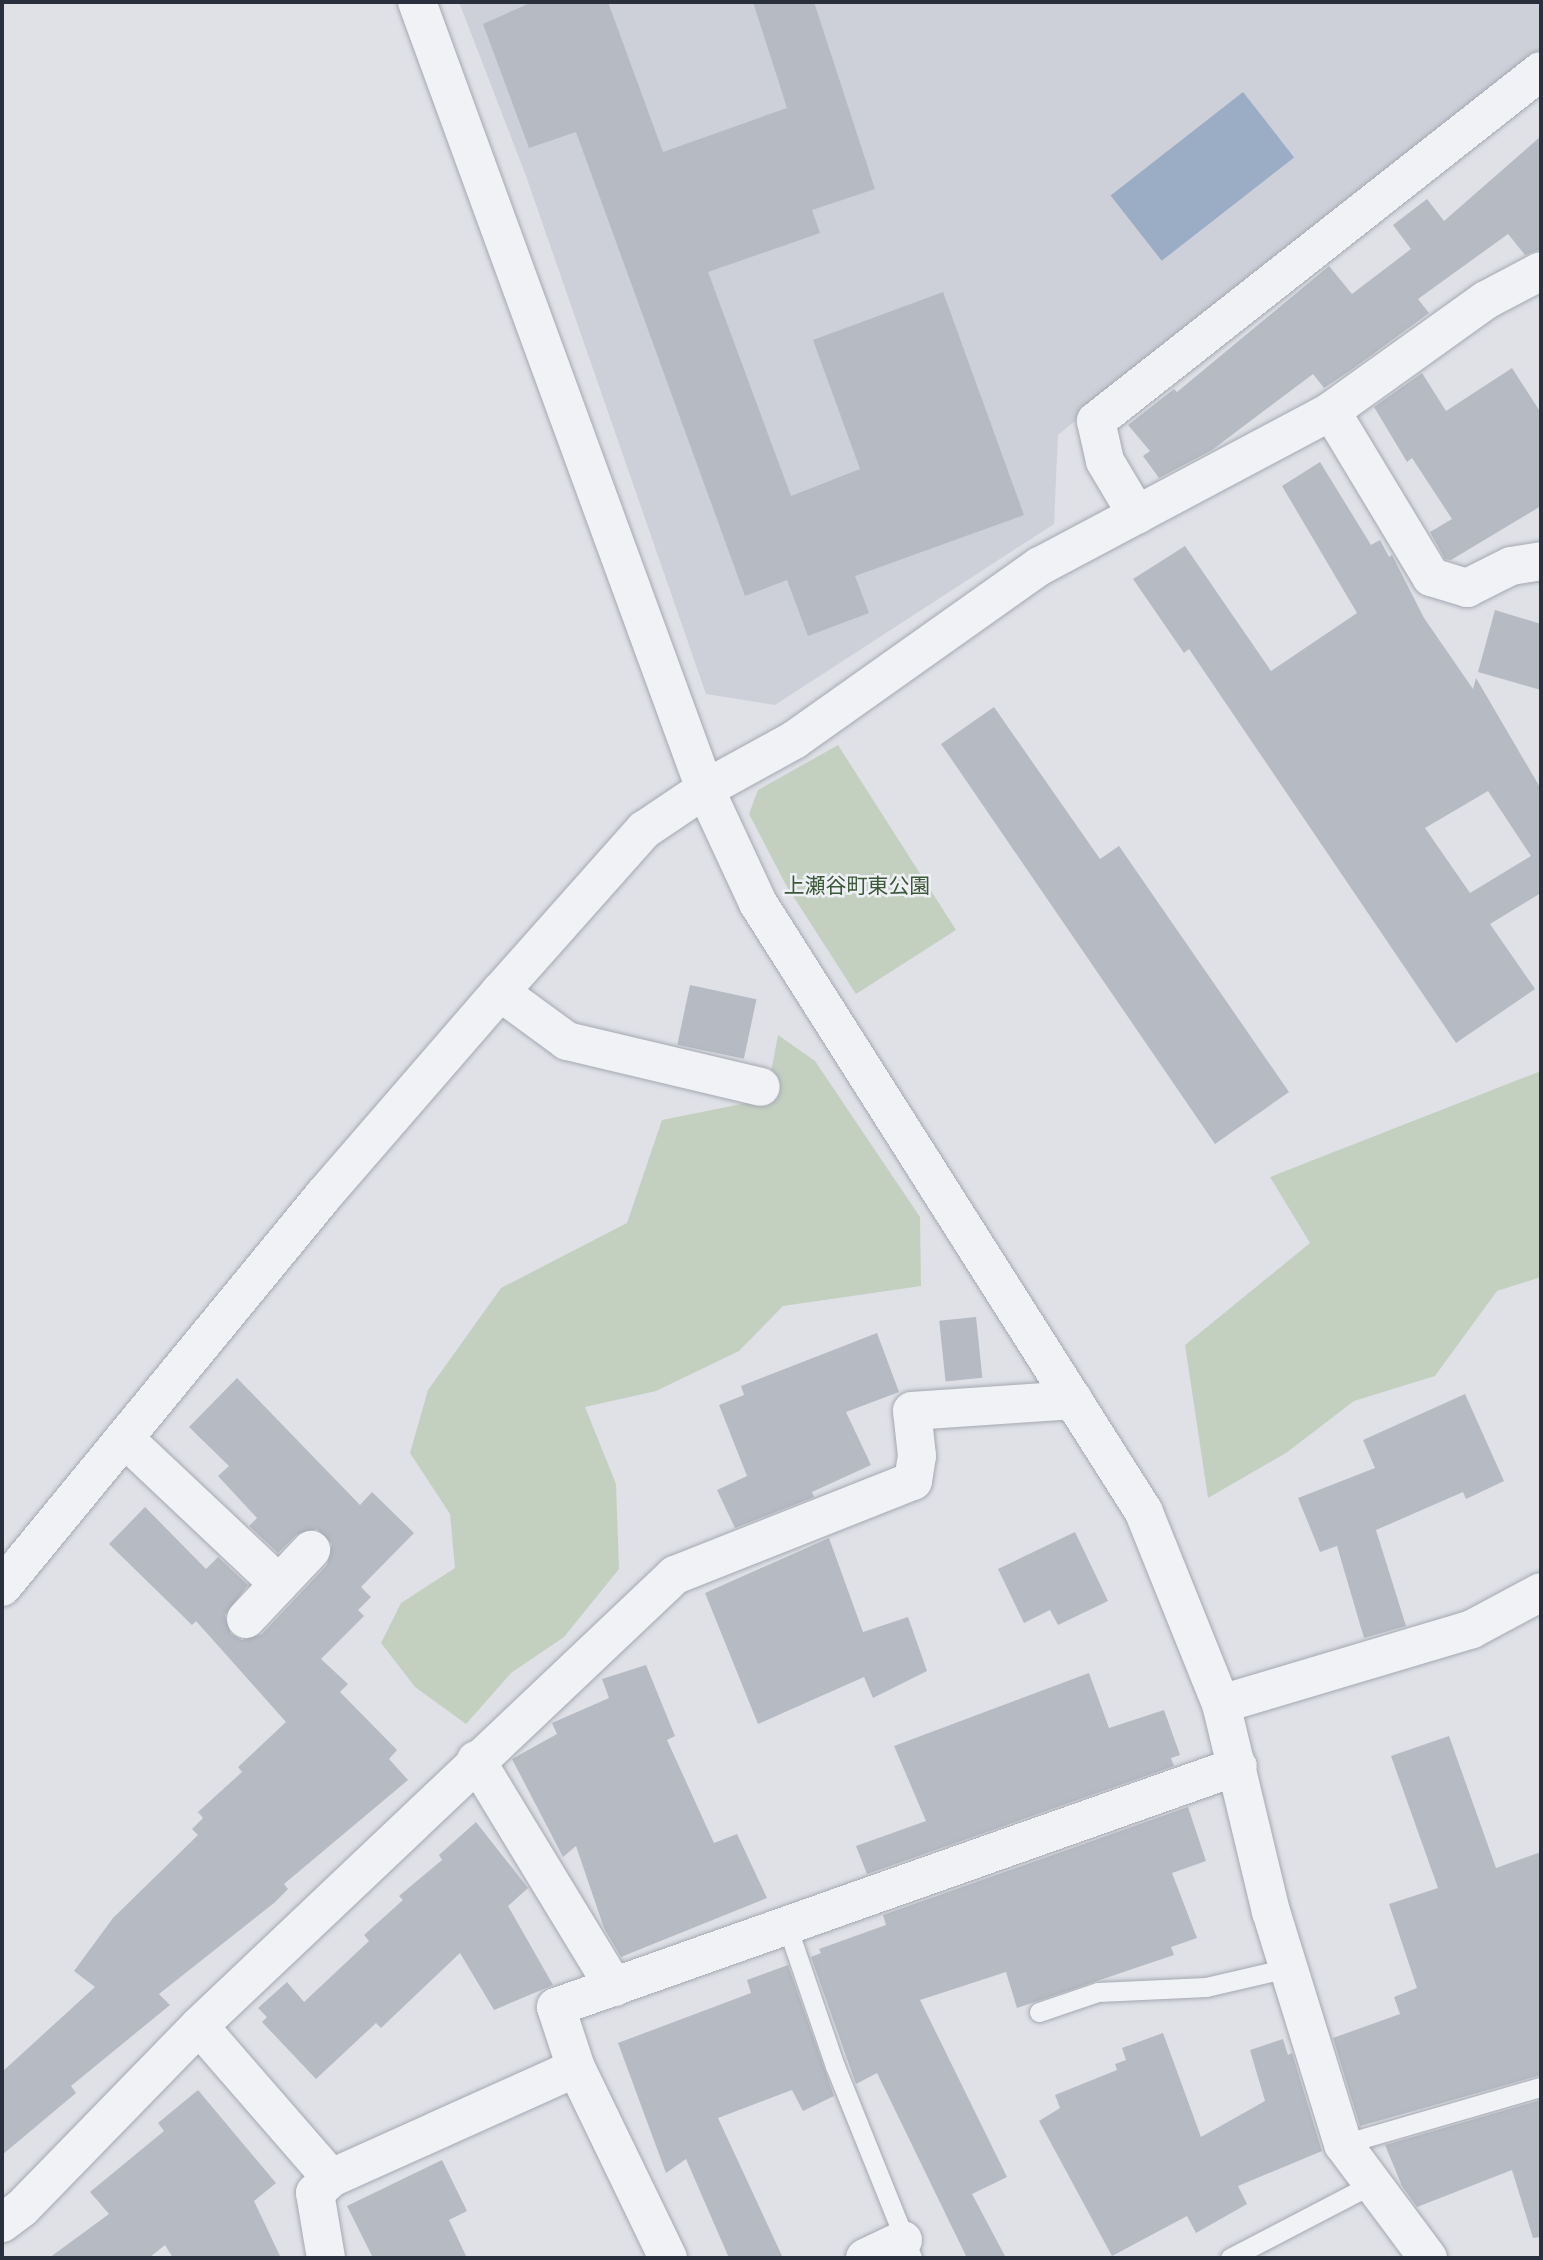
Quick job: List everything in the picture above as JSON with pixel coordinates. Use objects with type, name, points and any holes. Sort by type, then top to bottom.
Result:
[{"type":"street","points":[[417,2],[705,789],[758,903],[1144,1512],[1221,1704],[1288,1968],[1343,2144],[1370,2185],[1428,2258]]},
{"type":"street","points":[[1137,515],[1105,461],[1096,421],[1541,71]]},
{"type":"street","points":[[2,1587],[324,1195],[644,830],[705,789],[794,740],[1041,566],[1331,411],[1486,300],[1541,271]]},
{"type":"street","points":[[1331,411],[1431,577],[1467,588],[1511,566],[1541,561]]},
{"type":"street","points":[[500,992],[567,1041],[761,1087]]},
{"type":"street","points":[[2,2223],[22,2208],[199,2026],[476,1760],[675,1576],[913,1481],[917,1456],[912,1410],[1074,1400]]},
{"type":"street","points":[[124,1438],[279,1584]]},
{"type":"street","points":[[246,1619],[311,1550]]},
{"type":"street","points":[[1221,1704],[1472,1629],[1541,1592]]},
{"type":"street","points":[[476,1760],[614,1987]]},
{"type":"street","points":[[668,2258],[576,2068],[556,2007],[1237,1766]]},
{"type":"street","points":[[199,2026],[331,2178]]},
{"type":"street","points":[[326,2258],[315,2193],[331,2178],[576,2068]]},
{"type":"street","points":[[865,2258],[907,2249]]},
{"type":"lane","points":[[787,1926],[835,2066],[907,2249]]},
{"type":"lane","points":[[1039,2012],[1098,1992],[1206,1987],[1288,1968]]},
{"type":"lane","points":[[1343,2144],[1541,2087]]},
{"type":"lane","points":[[1230,2258],[1370,2185]]},
{"type":"shaded area","points":[[459,2],[1541,2],[1541,53],[1259,271],[1058,435],[1054,524],[775,705],[706,694],[526,176]]},
{"type":"green space","name":"上瀬谷町東公園","points":[[838,745],[956,930],[856,994],[786,885],[749,814],[758,790]]},
{"type":"green space","points":[[778,1035],[815,1061],[920,1217],[921,1286],[783,1306],[739,1351],[656,1391],[585,1407],[616,1484],[619,1569],[564,1637],[511,1673],[466,1724],[415,1687],[381,1643],[401,1603],[455,1568],[450,1514],[410,1453],[428,1390],[501,1288],[627,1223],[662,1120],[766,1099]]},
{"type":"green space","points":[[1541,1071],[1541,1277],[1497,1291],[1435,1376],[1354,1401],[1286,1453],[1208,1498],[1185,1345],[1310,1243],[1270,1177]]},
{"type":"water","points":[[1243,92],[1294,157],[1162,261],[1111,195]]},
{"type":"building","points":[[532,2],[608,2],[663,152],[787,108],[753,2],[814,2],[875,189],[812,210],[820,233],[708,272],[791,496],[860,469],[813,340],[943,292],[1024,515],[855,576],[869,613],[808,636],[787,580],[745,596],[576,132],[529,148],[483,24]]},
{"type":"building","points":[[1541,136],[1541,249],[1525,255],[1508,234],[1418,299],[1429,313],[1351,370],[1324,388],[1313,374],[1212,450],[1159,478],[1143,456],[1150,451],[1128,425],[1174,389],[1177,392],[1329,266],[1352,294],[1411,249],[1393,225],[1427,199],[1444,221]]},
{"type":"building","points":[[1512,368],[1541,413],[1541,506],[1451,560],[1445,559],[1430,532],[1452,519],[1412,458],[1407,462],[1374,407],[1422,373],[1446,411]]},
{"type":"building","points":[[1320,462],[1371,545],[1380,540],[1389,557],[1392,555],[1424,618],[1473,689],[1476,678],[1541,789],[1541,893],[1490,924],[1535,989],[1456,1043],[1189,649],[1184,653],[1133,579],[1185,546],[1271,671],[1357,613],[1282,486]],"holes":[[[1488,791],[1531,856],[1470,893],[1425,828]]]},
{"type":"building","points":[[1495,610],[1541,624],[1541,690],[1478,672]]},
{"type":"building","points":[[994,707],[1100,859],[1119,846],[1289,1092],[1215,1144],[941,744]]},
{"type":"building","points":[[690,985],[757,999],[744,1059],[677,1045]]},
{"type":"building","points":[[976,1317],[982,1378],[946,1382],[939,1321]]},
{"type":"building","points":[[877,1333],[899,1392],[846,1412],[871,1465],[812,1492],[814,1497],[735,1528],[717,1490],[747,1476],[719,1405],[744,1395],[741,1386]]},
{"type":"building","points":[[237,1378],[360,1505],[372,1492],[414,1533],[361,1587],[371,1597],[358,1610],[364,1616],[321,1659],[348,1684],[340,1692],[397,1750],[389,1759],[408,1780],[284,1884],[288,1889],[274,1903],[159,1994],[170,2005],[71,2086],[76,2093],[2,2155],[2,2072],[95,1987],[74,1971],[113,1918],[198,1835],[192,1829],[203,1818],[198,1812],[242,1772],[238,1767],[286,1722],[196,1621],[192,1625],[109,1544],[145,1507],[206,1569],[218,1557],[248,1585],[225,1615],[231,1634],[242,1640],[262,1634],[327,1565],[332,1544],[317,1529],[296,1535],[278,1553],[249,1526],[257,1518],[218,1476],[229,1466],[189,1427]]},
{"type":"building","points":[[1465,1394],[1504,1481],[1466,1499],[1463,1492],[1376,1530],[1406,1626],[1364,1638],[1337,1546],[1320,1552],[1298,1498],[1375,1468],[1363,1440]]},
{"type":"building","points":[[1075,1532],[1108,1601],[1058,1625],[1050,1610],[1024,1623],[998,1569]]},
{"type":"building","points":[[829,1538],[863,1632],[908,1617],[927,1671],[873,1698],[864,1677],[758,1724],[705,1593]]},
{"type":"building","points":[[646,1665],[675,1736],[667,1740],[714,1843],[737,1834],[767,1898],[621,1957],[604,1928],[576,1846],[563,1857],[512,1759],[557,1734],[552,1723],[609,1698],[602,1679]]},
{"type":"building","points":[[1089,1673],[1109,1728],[1164,1710],[1180,1755],[1171,1758],[1174,1766],[867,1874],[856,1846],[926,1821],[894,1746]]},
{"type":"building","points":[[1449,1736],[1496,1868],[1541,1852],[1541,2075],[1360,2126],[1333,2038],[1400,2014],[1394,1997],[1417,1988],[1389,1904],[1438,1888],[1391,1756]]},
{"type":"building","points":[[1188,1807],[1206,1861],[1172,1873],[1197,1938],[1171,1947],[1174,1955],[1017,2008],[1006,1972],[920,2000],[1007,2177],[972,2194],[1006,2258],[967,2258],[877,2073],[856,2084],[811,1957],[821,1953],[819,1949],[886,1925],[883,1915]]},
{"type":"building","points":[[476,1822],[528,1888],[508,1906],[553,1985],[494,2010],[460,1953],[381,2028],[376,2023],[316,2079],[262,2022],[267,2017],[258,2008],[287,1982],[304,2002],[369,1941],[364,1935],[403,1900],[399,1896],[442,1860],[439,1855]]},
{"type":"building","points":[[788,1965],[834,2096],[803,2111],[792,2090],[718,2118],[783,2258],[729,2258],[686,2159],[666,2173],[618,2043],[751,1993],[747,1980]]},
{"type":"building","points":[[1163,2033],[1201,2137],[1265,2101],[1250,2050],[1283,2039],[1288,2055],[1292,2053],[1322,2151],[1238,2186],[1247,2204],[1196,2233],[1187,2216],[1112,2256],[1039,2121],[1060,2108],[1055,2095],[1117,2070],[1115,2064],[1126,2060],[1122,2048]]},
{"type":"building","points":[[198,2090],[276,2183],[254,2201],[281,2258],[173,2258],[165,2245],[149,2258],[49,2258],[109,2214],[90,2192],[164,2131],[158,2123]]},
{"type":"building","points":[[1541,2100],[1541,2237],[1533,2238],[1512,2170],[1417,2207],[1402,2186],[1385,2145]]},
{"type":"building","points":[[442,2160],[467,2211],[449,2220],[467,2258],[373,2258],[347,2206]]}]
